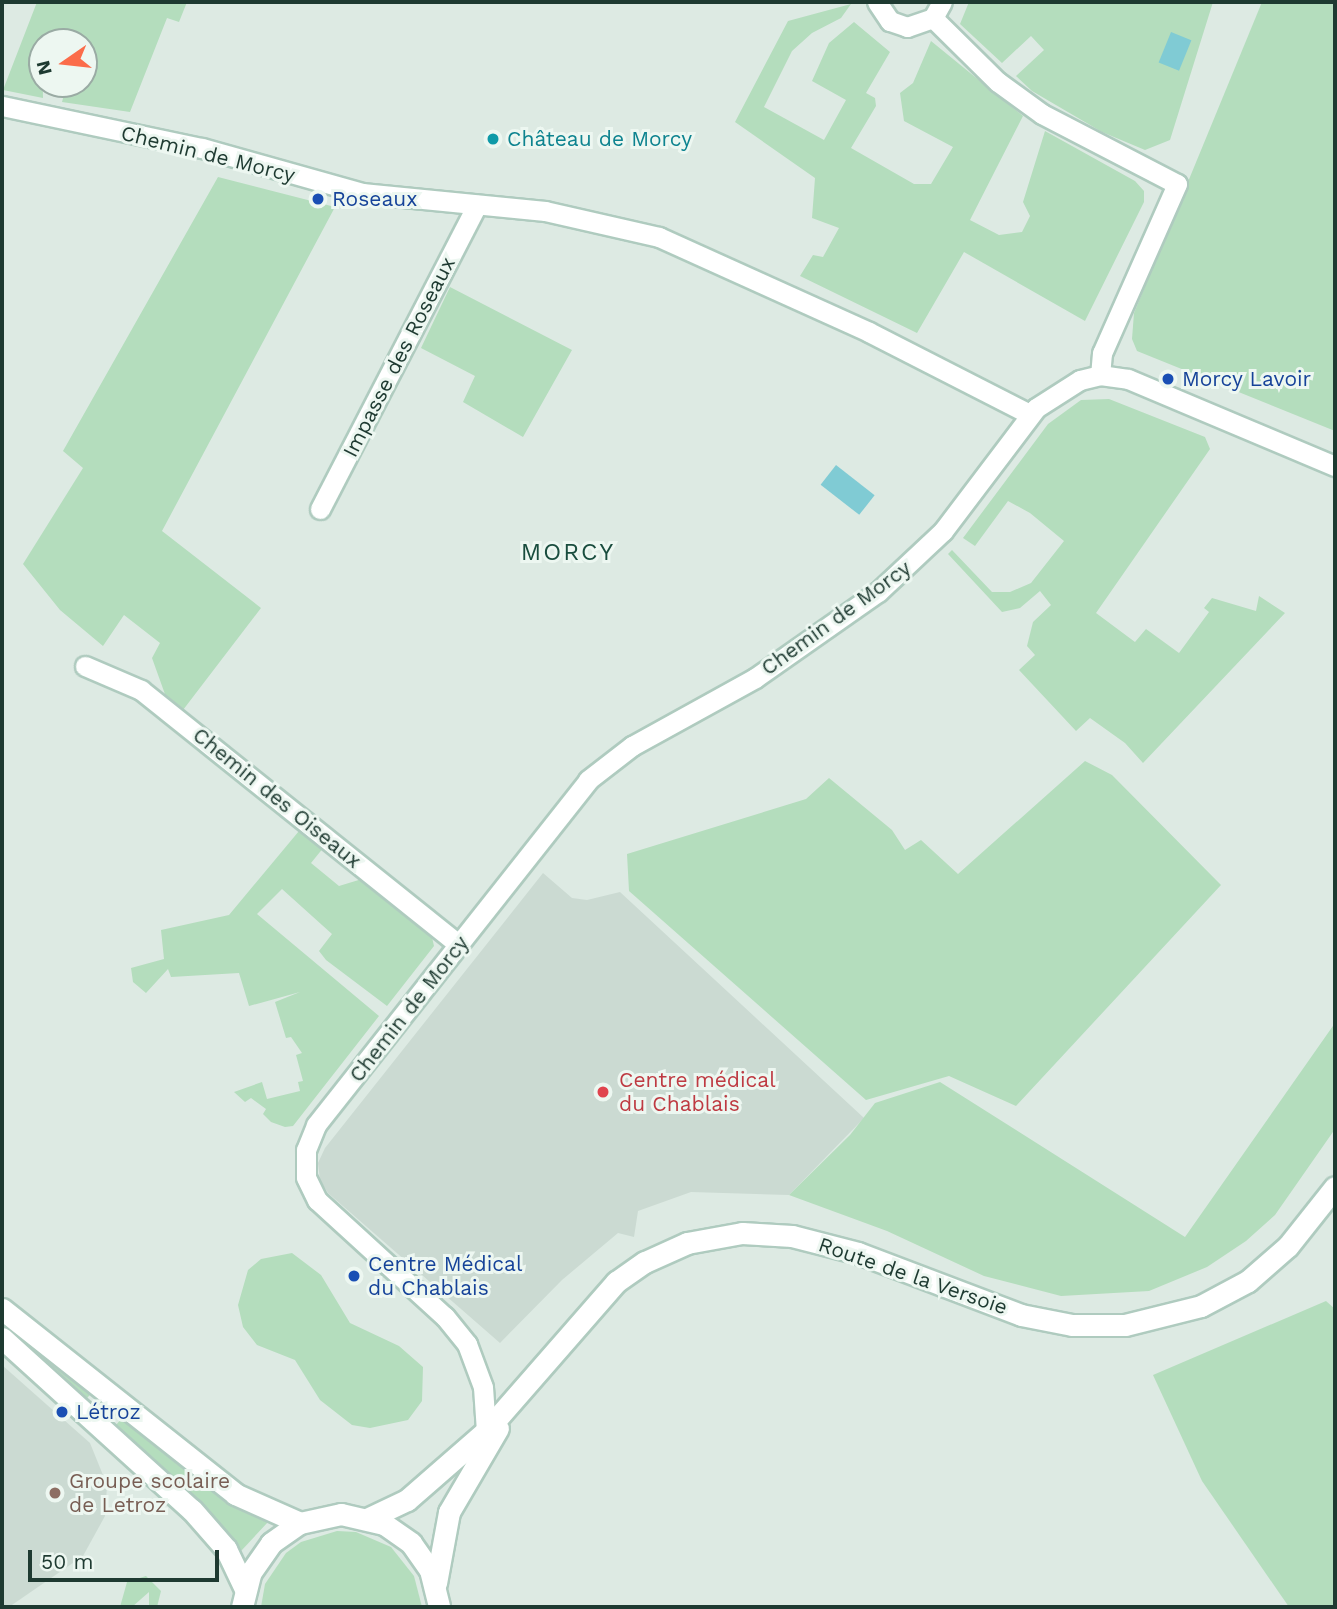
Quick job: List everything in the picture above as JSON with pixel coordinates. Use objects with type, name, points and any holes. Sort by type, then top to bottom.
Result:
[{"type":"main road","name":"Route de la Versoie","points":[[369,1518],[407,1500],[486,1431],[617,1282],[657,1255],[703,1238],[742,1233],[792,1236],[858,1253],[1021,1315],[1072,1325],[1125,1325],[1201,1306],[1248,1281],[1288,1246],[1335,1187]]},
{"type":"main road","points":[[2,1309],[235,1494],[300,1522]]},
{"type":"main road","points":[[2,1338],[192,1510],[226,1549],[244,1598]]},
{"type":"main road","name":"Route de la Versoie","points":[[436,1586],[449,1513],[509,1408]]},
{"type":"main road","points":[[244,1598],[271,1543],[300,1522],[327,1515],[369,1518],[411,1543],[436,1586],[439,1607]]},
{"type":"street","points":[[877,2],[890,21],[907,27],[937,10],[998,82],[1042,114],[1177,184],[1102,353],[1100,375]]},
{"type":"street","name":"Chemin de Morcy","points":[[2,106],[202,149],[339,188],[594,220],[675,243],[869,331],[1030,414],[953,520],[887,584],[755,678],[632,746],[594,773],[316,1125],[304,1159],[309,1185],[323,1206],[460,1334],[480,1376],[486,1431]]},
{"type":"street","name":"Impasse des Roseaux","points":[[320,509],[477,205]]},
{"type":"street","points":[[1030,414],[1071,384],[1100,375],[1137,382],[1335,466]]},
{"type":"street","name":"Chemin des Oiseaux","points":[[85,666],[141,690],[459,945]]},
{"type":"shaded area","name":"Centre médical du Chablais","points":[[543,873],[572,898],[587,900],[620,892],[864,1118],[789,1195],[691,1192],[638,1211],[634,1237],[618,1233],[562,1280],[500,1343],[328,1193],[320,1180],[318,1163],[325,1148]]},
{"type":"shaded area","name":"Groupe scolaire de Letroz","points":[[2,1365],[90,1443],[107,1485],[105,1516],[83,1556],[9,1607],[2,1607]]},
{"type":"green space","points":[[37,2],[187,2],[179,22],[167,18],[130,112],[62,102],[63,98],[98,98],[98,28],[28,28],[28,95],[3,90]]},
{"type":"green space","points":[[969,2],[1213,2],[1170,140],[1145,150],[1102,132],[1032,91],[1016,76],[1044,50],[1031,36],[1002,63],[960,24]]},
{"type":"green space","points":[[1262,2],[1335,2],[1335,431],[1137,351],[1132,339],[1134,313]]},
{"type":"green space","points":[[851,4],[841,18],[812,33],[792,51],[764,107],[824,140],[846,100],[812,81],[829,43],[854,22],[890,52],[866,93],[875,98],[876,106],[851,148],[914,184],[931,184],[953,147],[904,121],[900,93],[913,83],[931,41],[1023,116],[970,220],[999,235],[1022,232],[1030,216],[1023,202],[1045,131],[1135,181],[1144,191],[1144,202],[1085,321],[964,252],[917,333],[800,276],[813,255],[823,257],[839,228],[812,218],[815,178],[735,122],[788,21]]},
{"type":"green space","points":[[218,177],[335,207],[162,531],[261,608],[183,710],[166,697],[152,658],[160,643],[124,615],[103,646],[60,610],[23,564],[83,468],[63,451]]},
{"type":"green space","points":[[450,287],[572,350],[523,437],[463,402],[475,376],[421,348]]},
{"type":"green space","points":[[1109,399],[1205,437],[1210,449],[1096,613],[1135,642],[1146,629],[1179,653],[1209,612],[1204,608],[1212,598],[1256,611],[1259,596],[1285,613],[1143,763],[1125,743],[1090,718],[1076,731],[1019,670],[1035,655],[1027,646],[1033,622],[1051,605],[1040,591],[1020,608],[1002,612],[948,554],[952,550],[992,592],[1010,592],[1031,583],[1064,541],[1030,513],[1008,501],[975,546],[963,538],[1048,424],[1081,400]]},
{"type":"green space","points":[[1085,761],[1112,775],[1221,885],[1016,1106],[949,1076],[866,1100],[629,891],[627,854],[806,799],[829,778],[892,830],[905,850],[921,840],[958,874]]},
{"type":"green space","points":[[299,831],[324,847],[311,863],[339,886],[362,879],[431,933],[434,946],[387,1006],[326,960],[319,951],[332,934],[282,889],[257,914],[379,1016],[293,1126],[285,1127],[271,1122],[263,1114],[266,1109],[251,1098],[245,1102],[234,1092],[262,1082],[267,1099],[300,1091],[298,1082],[303,1081],[296,1055],[302,1053],[291,1037],[286,1038],[275,1002],[300,992],[249,1006],[239,973],[171,977],[168,969],[146,993],[133,982],[131,968],[164,959],[161,930],[229,915]]},
{"type":"green space","points":[[1335,1023],[1335,1129],[1275,1215],[1246,1241],[1207,1267],[1149,1291],[1061,1296],[984,1276],[887,1231],[789,1195],[850,1135],[875,1103],[940,1082],[1185,1237]]},
{"type":"green space","points":[[292,1253],[321,1275],[350,1323],[399,1346],[423,1367],[422,1401],[408,1420],[370,1428],[352,1425],[320,1400],[295,1360],[257,1345],[243,1327],[238,1305],[248,1270],[261,1259]]},
{"type":"green space","points":[[1326,1301],[1335,1309],[1335,1607],[1289,1607],[1202,1481],[1153,1375]]},
{"type":"green space","points":[[2,1316],[91,1393],[86,1399],[2,1327]]},
{"type":"green space","points":[[122,1418],[230,1502],[268,1522],[241,1551],[201,1503],[116,1425]]},
{"type":"green space","points":[[337,1531],[356,1532],[391,1547],[414,1576],[422,1607],[261,1607],[265,1584],[286,1553],[301,1542]]},
{"type":"green space","points":[[146,1576],[161,1591],[157,1607],[149,1607],[149,1592],[132,1607],[120,1607],[127,1582]]},
{"type":"water","points":[[1171,32],[1191,40],[1179,71],[1159,63]]},
{"type":"water","points":[[836,465],[875,495],[859,515],[821,485]]},
{"type":"place","name":"Château de Morcy","points":[[493,139]]},
{"type":"place","name":"Roseaux","points":[[318,199]]},
{"type":"place","name":"Morcy Lavoir","points":[[1168,379]]},
{"type":"place","name":"Centre médical du Chablais","points":[[603,1092]]},
{"type":"place","name":"Centre Médical du Chablais","points":[[354,1276]]},
{"type":"place","name":"Létroz","points":[[62,1412]]},
{"type":"place","name":"Groupe scolaire de Letroz","points":[[55,1493]]},
{"type":"district","name":"MORCY","points":[[568,553]]}]
